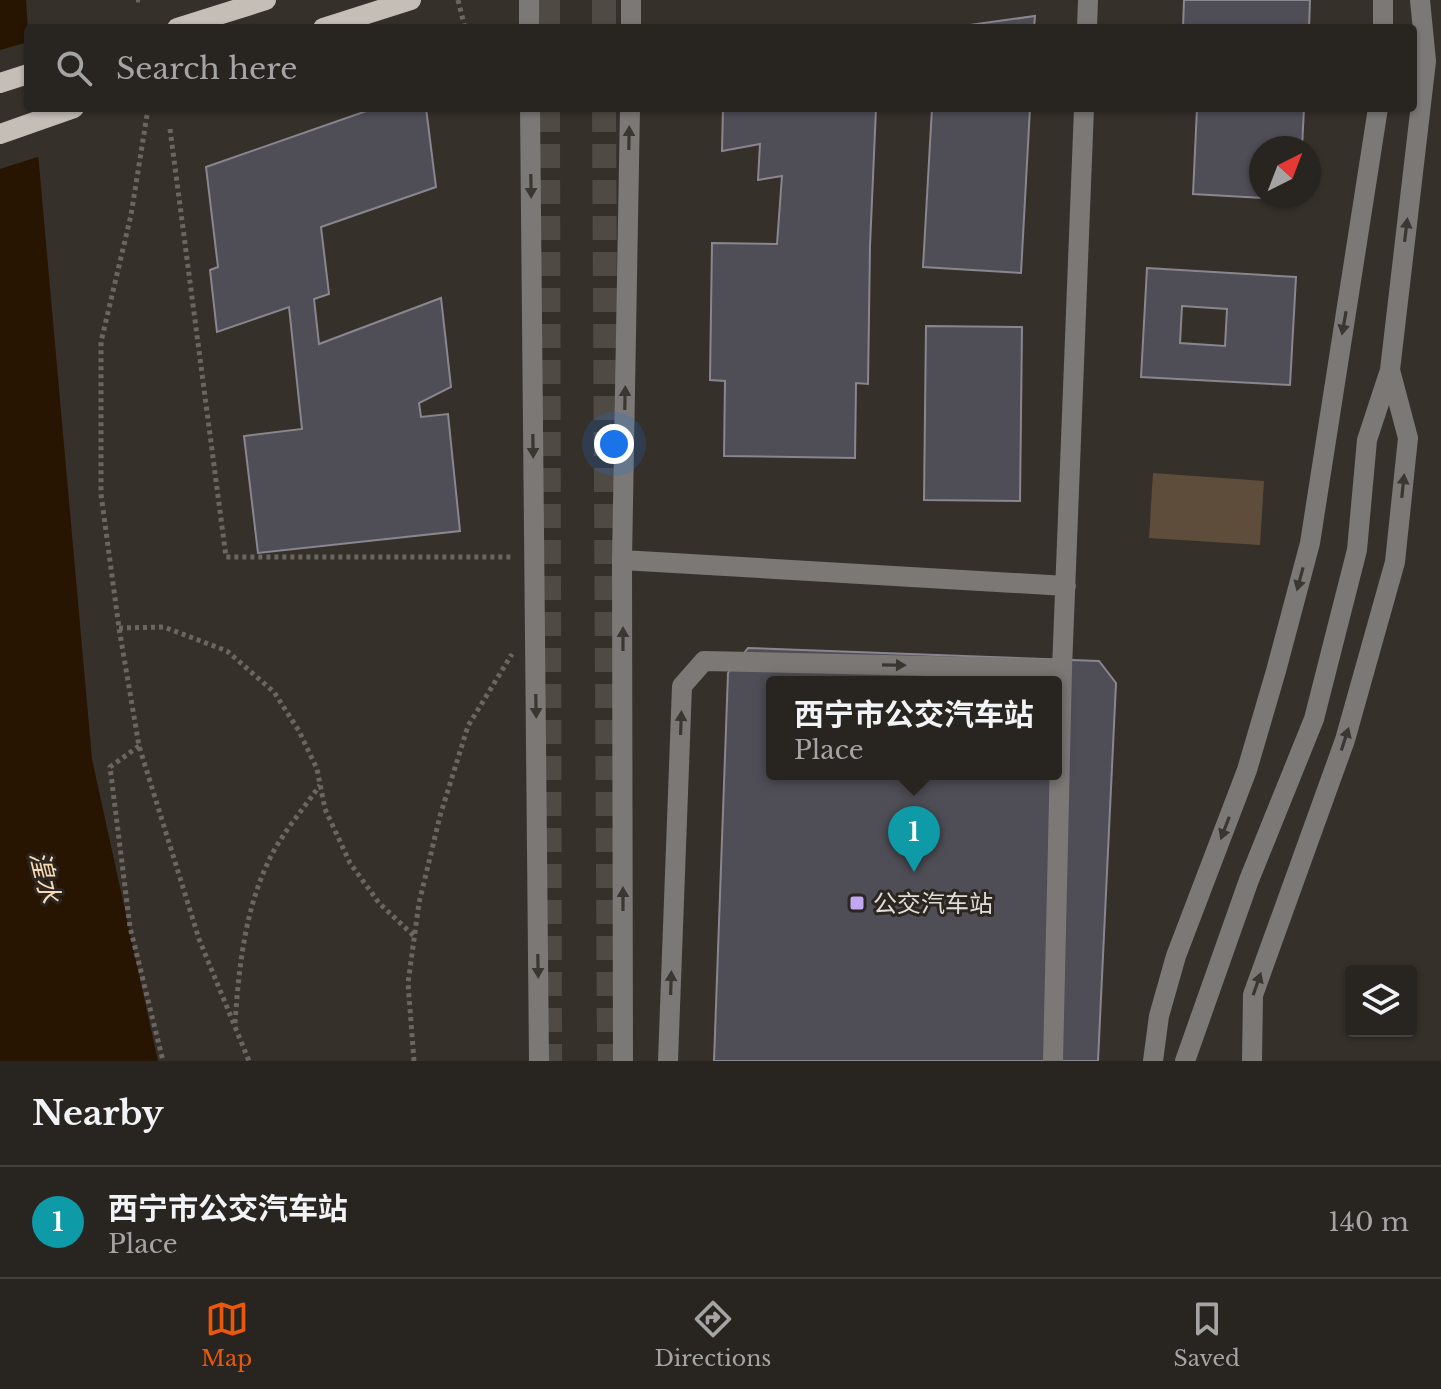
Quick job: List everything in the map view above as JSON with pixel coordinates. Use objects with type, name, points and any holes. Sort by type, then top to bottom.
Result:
[{"type":"main road","points":[[190,24],[266,0]]},
{"type":"main road","points":[[336,24],[411,0]]},
{"type":"main road","points":[[0,83],[24,75]]},
{"type":"main road","points":[[0,134],[63,112]]},
{"type":"street","points":[[529,0],[529,24]]},
{"type":"street","points":[[631,0],[631,24]]},
{"type":"street","points":[[1087,24],[1088,0]]},
{"type":"street","points":[[1383,0],[1383,24]]},
{"type":"street","points":[[1185,1061],[1249,880],[1314,719],[1357,550],[1367,440],[1390,370],[1426,61],[1420,0]]},
{"type":"street","points":[[530,112],[539,1061]]},
{"type":"street","points":[[623,1061],[622,560],[630,112]]},
{"type":"street","points":[[1062,676],[1084,112]]},
{"type":"street","points":[[1153,1061],[1159,1016],[1176,956],[1247,770],[1310,543],[1377,112]]},
{"type":"street","points":[[1252,1061],[1253,995],[1345,740],[1395,562],[1408,438],[1390,370]]},
{"type":"street","points":[[622,560],[1066,586]]},
{"type":"street","points":[[668,1061],[682,686],[704,661],[1062,669]]},
{"type":"street","points":[[1053,1061],[1059,780]]},
{"type":"path","points":[[458,0],[464,24]]},
{"type":"path","points":[[147,115],[131,215],[101,342],[101,494],[139,746],[199,939],[249,1061]]},
{"type":"path","points":[[170,129],[226,557],[534,557]]},
{"type":"path","points":[[119,628],[164,627],[227,651],[274,692],[299,731],[317,769],[325,809],[350,863],[379,903],[414,936]]},
{"type":"path","points":[[414,1061],[408,983],[419,903],[440,816],[468,726],[515,650]]},
{"type":"path","points":[[139,746],[110,767],[130,927],[163,1061]]},
{"type":"path","points":[[235,1026],[239,968],[254,896],[272,854],[320,785]]},
{"type":"shaded area","points":[[1153,473],[1264,481],[1260,545],[1149,538]]},
{"type":"water","name":"湟水","points":[[0,0],[26,0],[24,112],[34,112],[92,759],[158,1061],[0,1061]]},
{"type":"pier","points":[[24,43],[24,112],[38,112],[41,156],[0,169],[0,50]]},
{"type":"building","points":[[1184,0],[1310,0],[1309,24],[1183,24]]},
{"type":"building","points":[[1035,16],[1034,24],[977,24]]},
{"type":"building","points":[[364,112],[427,112],[436,187],[321,227],[329,294],[314,299],[319,344],[441,298],[451,387],[419,403],[421,417],[448,414],[460,531],[258,553],[244,436],[302,429],[289,307],[217,332],[210,270],[218,267],[206,167]]},
{"type":"building","points":[[723,112],[876,112],[868,384],[856,383],[855,458],[724,456],[725,381],[710,380],[712,243],[777,244],[782,176],[758,180],[760,144],[722,151]]},
{"type":"building","points":[[932,112],[1030,112],[1021,273],[923,267]]},
{"type":"building","points":[[1197,112],[1304,112],[1303,136],[1249,136],[1249,197],[1193,194]]},
{"type":"building","points":[[1147,268],[1296,277],[1290,385],[1141,377]],"holes":[[[1182,306],[1227,309],[1225,346],[1180,343]]]},
{"type":"building","points":[[926,326],[1022,327],[1020,501],[924,500]]},
{"type":"building","points":[[748,648],[1099,661],[1116,683],[1098,1061],[714,1061],[728,673]]},
{"type":"tunnel","points":[[548,0],[548,24]]},
{"type":"tunnel","points":[[604,0],[604,24]]},
{"type":"tunnel","points":[[548,112],[550,1061]]},
{"type":"tunnel","points":[[604,112],[609,1061]]},
{"type":"place","name":"西宁市公交汽车站","points":[[914,872]]},
{"type":"place","name":"公交汽车站","points":[[857,903]]}]
